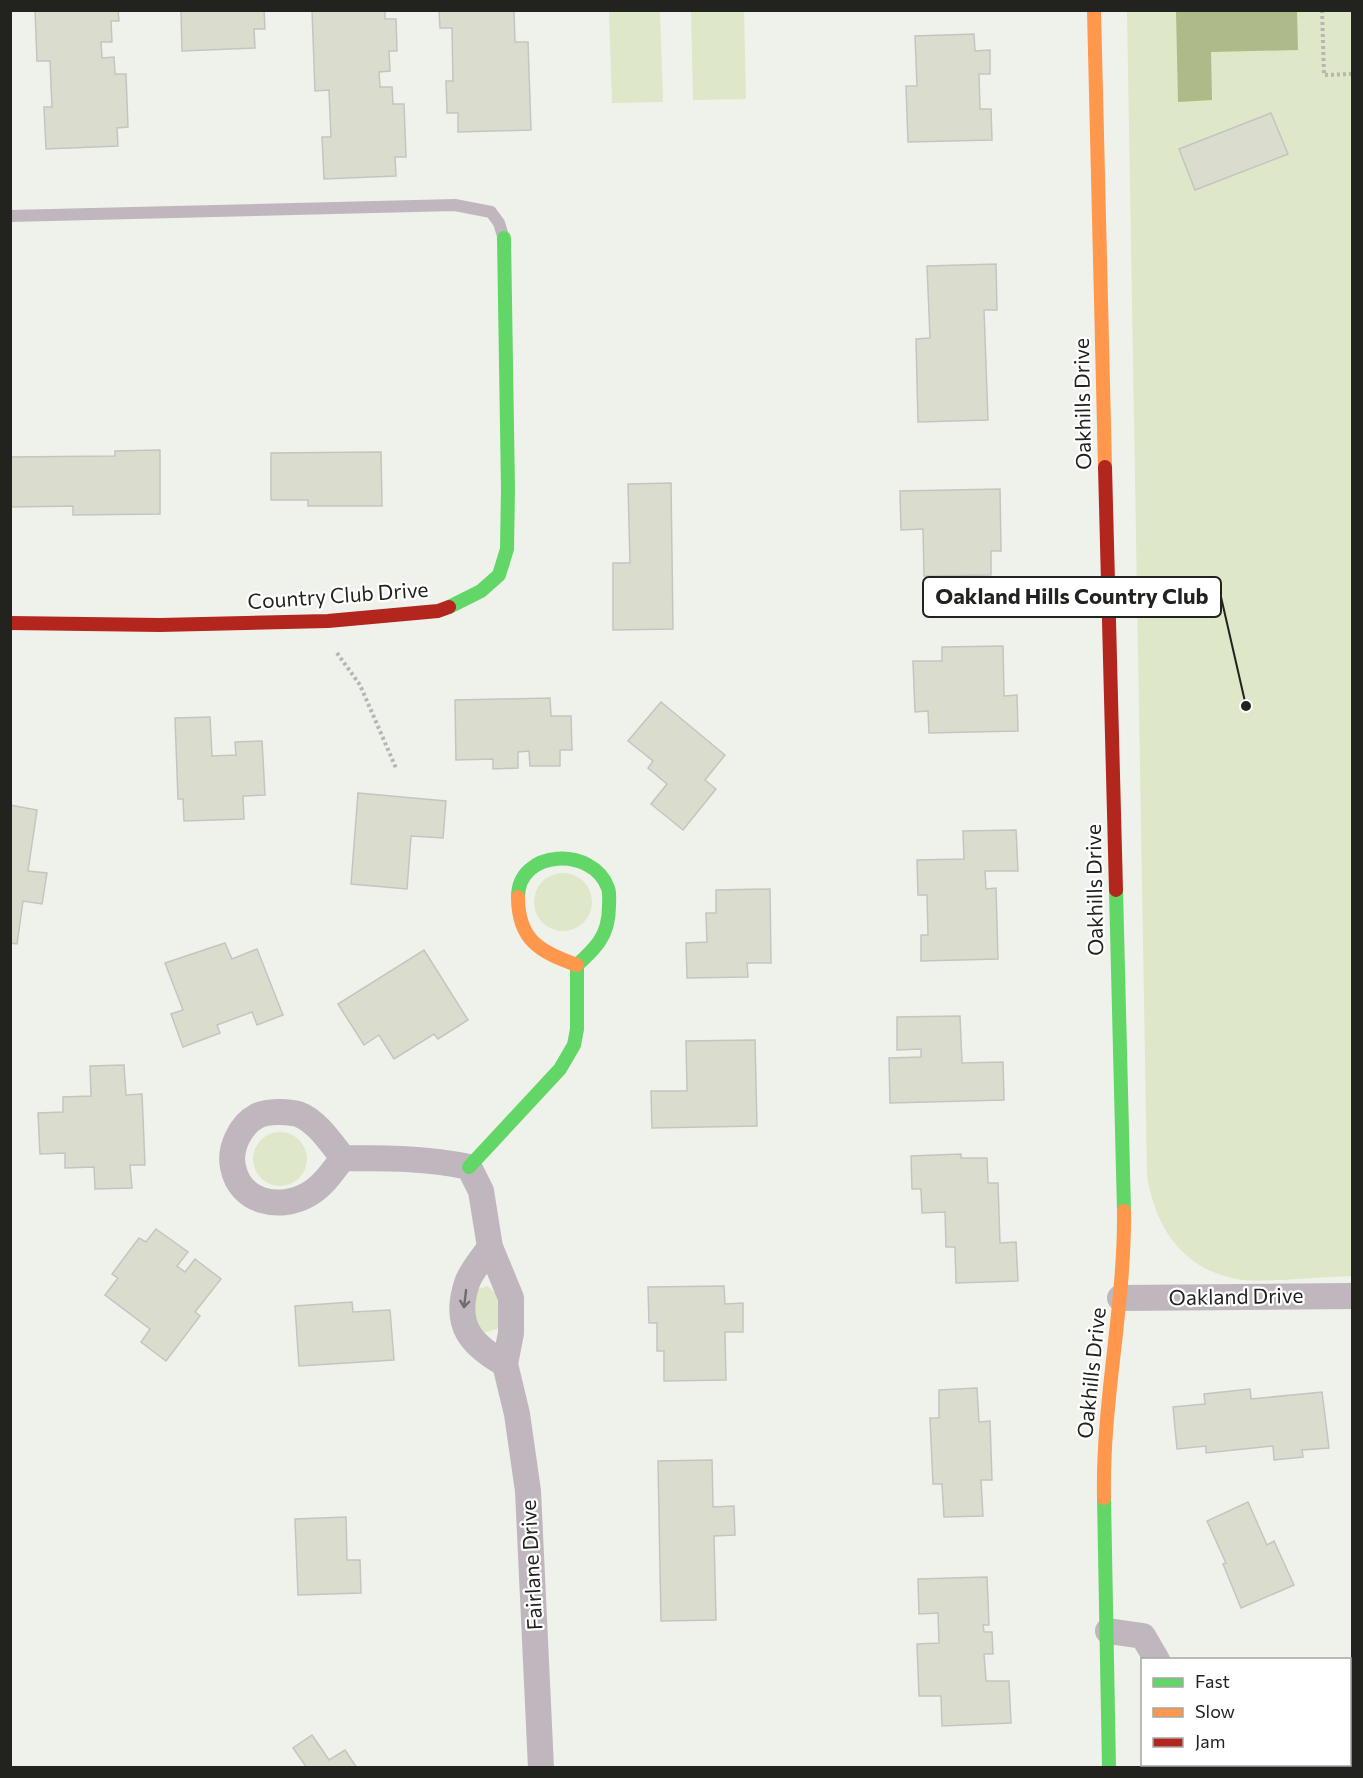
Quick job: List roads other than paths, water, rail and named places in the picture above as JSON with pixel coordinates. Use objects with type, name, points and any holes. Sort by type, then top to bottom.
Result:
[{"type":"street","name":"Oakhills Drive","points":[[1094,10],[1124,1215],[1120,1298],[1112,1359],[1104,1486],[1109,1767]]},
{"type":"street","name":"Country Club Drive","points":[[10,623],[160,625],[328,621],[438,611],[464,601],[481,591],[499,575],[507,549],[504,238]]},
{"type":"street","points":[[343,1158],[417,1159],[469,1167],[560,1069],[574,1045],[578,1020],[577,965],[600,941],[611,905],[608,887],[595,867],[580,860],[564,857],[544,860],[522,877],[516,892],[521,928],[532,943],[558,959],[577,965]]},
{"type":"street","name":"Fairlane Drive","points":[[469,1167],[481,1191],[490,1247],[511,1298],[510,1333],[505,1364],[517,1414],[528,1491],[541,1767]]},
{"type":"street","points":[[490,1247],[467,1282],[463,1303],[464,1324],[469,1337],[486,1353],[505,1364]]},
{"type":"street","name":"Oakland Drive","points":[[1120,1298],[1353,1296]]},
{"type":"street","points":[[1108,1631],[1143,1636],[1157,1658]]},
{"type":"lane","points":[[10,216],[455,205],[491,212],[499,223],[504,238]]},
{"type":"place","name":"Oakland Hills Country Club","points":[[1246,706]]}]
